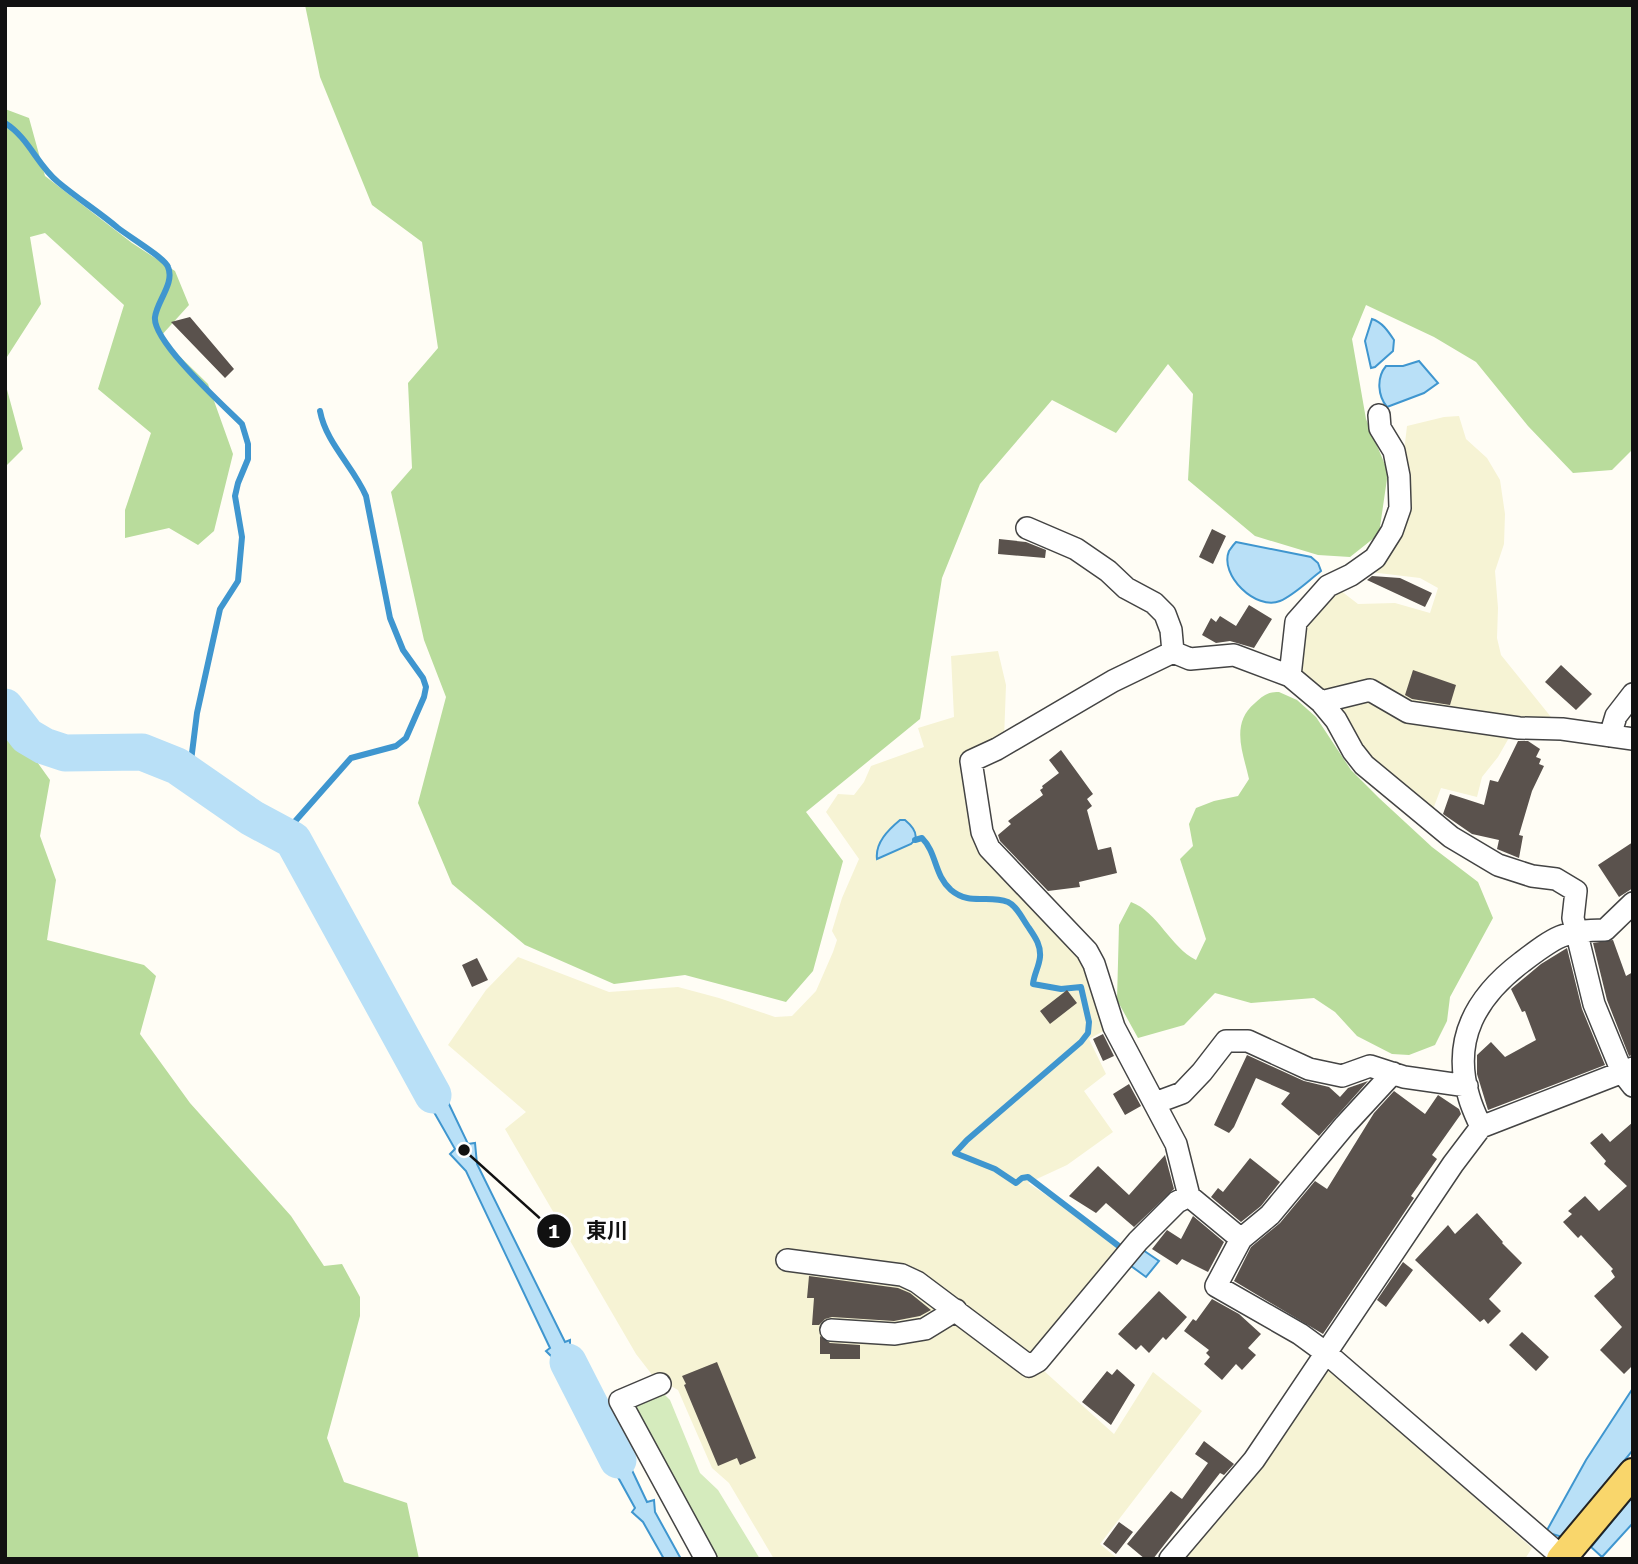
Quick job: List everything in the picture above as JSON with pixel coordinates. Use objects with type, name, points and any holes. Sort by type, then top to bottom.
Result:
[{"type":"main road","points":[[1561,1558],[1633,1472]]},
{"type":"street","points":[[1290,676],[1296,622],[1328,586],[1375,558],[1392,531],[1399,508],[1399,476],[1394,451],[1380,428],[1379,415]]},
{"type":"street","points":[[1027,528],[1076,548],[1126,588],[1154,603],[1165,614],[1173,652]]},
{"type":"street","points":[[1171,1559],[1254,1460],[1452,1164],[1481,1127],[1629,1076],[1594,1004],[1573,918],[1576,891],[1556,879],[1532,876],[1498,865],[1451,836],[1364,765],[1336,720],[1321,702],[1290,676],[1234,655],[1190,659],[1173,652],[1113,681],[998,749],[971,761],[982,832],[989,848],[1087,951],[1094,964],[1114,1027],[1176,1144],[1189,1196],[1241,1239]]},
{"type":"street","points":[[1321,702],[1370,690],[1408,712],[1519,728],[1562,729],[1633,739]]},
{"type":"street","points":[[1610,736],[1616,716],[1633,694]]},
{"type":"street","points":[[1481,1127],[1468,1096],[1463,1060],[1469,1026],[1483,998],[1504,975],[1550,941],[1577,930],[1605,930],[1633,903]]},
{"type":"street","points":[[1155,1103],[1182,1093],[1226,1041],[1248,1041],[1309,1069],[1342,1076],[1370,1066],[1392,1073],[1467,1086]]},
{"type":"street","points":[[1392,1073],[1270,1215],[1241,1239],[1216,1286],[1300,1334],[1326,1353],[1561,1558]]},
{"type":"street","points":[[787,1260],[902,1275],[917,1282],[1029,1366],[1038,1361],[1138,1241],[1177,1202],[1189,1196]]},
{"type":"street","points":[[831,1330],[895,1334],[925,1329],[956,1310]]},
{"type":"street","points":[[660,1384],[620,1401],[706,1559]]},
{"type":"shaded area","points":[[1459,416],[1466,439],[1487,458],[1500,480],[1505,514],[1504,544],[1495,571],[1497,638],[1501,655],[1555,722],[1518,722],[1498,757],[1482,777],[1477,797],[1441,788],[1432,812],[1382,773],[1296,674],[1303,625],[1336,587],[1358,604],[1395,603],[1430,613],[1438,588],[1420,578],[1370,572],[1393,547],[1407,426]]},
{"type":"shaded area","points":[[998,651],[1006,685],[1004,739],[966,757],[979,833],[1085,954],[1109,1028],[1089,1039],[1106,1074],[1084,1091],[1113,1132],[1067,1165],[1028,1183],[1094,1227],[1126,1253],[1034,1362],[1114,1434],[1153,1372],[1202,1411],[1100,1544],[1118,1559],[774,1559],[729,1483],[712,1468],[678,1390],[653,1376],[636,1354],[505,1129],[526,1112],[448,1045],[486,990],[518,957],[609,992],[678,987],[775,1017],[792,1016],[816,991],[833,952],[837,940],[832,931],[842,898],[859,859],[826,812],[838,794],[854,795],[871,766],[924,747],[918,728],[954,717],[951,656]]},
{"type":"shaded area","points":[[1325,1365],[1532,1548],[1525,1559],[1177,1559]]},
{"type":"green space","points":[[305,5],[1633,5],[1633,449],[1612,470],[1573,473],[1528,426],[1476,362],[1434,337],[1366,305],[1352,339],[1366,419],[1388,472],[1379,534],[1350,557],[1318,555],[1255,536],[1188,480],[1193,394],[1168,364],[1116,433],[1052,400],[980,484],[942,578],[920,719],[806,812],[843,861],[813,971],[786,1002],[685,975],[614,984],[525,945],[452,884],[418,803],[446,697],[424,640],[391,492],[412,468],[408,383],[438,348],[422,242],[372,205],[320,77]]},
{"type":"green space","points":[[5,109],[29,118],[45,176],[132,243],[175,271],[189,305],[160,337],[208,384],[233,454],[214,531],[198,545],[169,528],[125,538],[125,510],[151,433],[98,389],[124,305],[45,233],[30,237],[41,304],[5,360]]},
{"type":"green space","points":[[5,382],[23,449],[5,467]]},
{"type":"green space","points":[[1279,692],[1297,700],[1316,717],[1351,770],[1379,798],[1432,847],[1478,882],[1493,918],[1450,997],[1447,1021],[1435,1045],[1409,1055],[1392,1054],[1357,1036],[1335,1012],[1314,998],[1251,1003],[1215,993],[1184,1025],[1138,1038],[1117,1000],[1119,925],[1131,902],[1149,913],[1179,947],[1196,960],[1206,939],[1180,859],[1193,846],[1189,824],[1196,808],[1238,796],[1249,779],[1240,739],[1243,720],[1247,711],[1260,698]]},
{"type":"green space","points":[[5,717],[50,780],[40,836],[56,880],[47,940],[144,965],[156,976],[140,1034],[190,1103],[291,1216],[324,1266],[342,1264],[360,1297],[360,1316],[327,1438],[344,1482],[407,1503],[419,1559],[5,1559]]},
{"type":"green space","points":[[661,1391],[670,1400],[700,1473],[718,1490],[760,1559],[714,1559],[632,1406]]},
{"type":"water","points":[[1372,319],[1382,325],[1394,340],[1393,351],[1371,368],[1365,341]]},
{"type":"water","points":[[1419,361],[1438,383],[1424,393],[1387,407],[1379,387],[1386,366],[1403,366]]},
{"type":"water","points":[[1236,542],[1311,557],[1318,563],[1321,571],[1296,592],[1280,601],[1260,601],[1242,589],[1229,570],[1229,551]]},
{"type":"water","points":[[900,820],[905,820],[912,826],[916,834],[915,840],[877,859],[880,842]]},
{"type":"water","points":[[414,1046],[447,1100],[468,1144],[475,1143],[477,1164],[565,1342],[570,1340],[570,1353],[599,1404],[585,1412],[556,1361],[546,1351],[550,1348],[466,1171],[450,1154],[455,1149],[402,1056]]},
{"type":"water","points":[[1140,1248],[1159,1261],[1146,1277],[1127,1263]]},
{"type":"water","points":[[1633,1388],[1633,1450],[1562,1537],[1546,1532],[1586,1460]]},
{"type":"water","points":[[604,1411],[647,1502],[654,1500],[655,1512],[681,1559],[664,1559],[643,1522],[632,1512],[635,1508],[587,1421]]},
{"type":"water","points":[[1633,1496],[1633,1523],[1602,1557],[1591,1547]]},
{"type":"building","points":[[190,317],[234,369],[225,378],[171,322]]},
{"type":"building","points":[[1212,529],[1226,536],[1213,564],[1199,557]]},
{"type":"building","points":[[999,539],[1026,542],[1046,550],[1045,558],[998,554]]},
{"type":"building","points":[[1372,576],[1400,578],[1432,593],[1425,607],[1367,580]]},
{"type":"building","points":[[1249,605],[1272,619],[1254,648],[1230,641],[1216,643],[1202,635],[1211,618],[1216,622],[1220,616],[1236,626]]},
{"type":"building","points":[[1561,665],[1592,694],[1576,710],[1545,682]]},
{"type":"building","points":[[1413,670],[1456,685],[1450,705],[1412,699],[1405,695]]},
{"type":"building","points":[[1518,741],[1528,741],[1540,749],[1536,757],[1541,759],[1539,764],[1544,766],[1532,791],[1519,835],[1523,836],[1519,858],[1497,849],[1499,840],[1472,834],[1443,814],[1450,794],[1484,805],[1490,780],[1498,782]]},
{"type":"building","points":[[1061,750],[1093,794],[1087,799],[1092,806],[1087,810],[1098,850],[1111,847],[1117,873],[1079,882],[1080,887],[1048,891],[1000,841],[998,835],[1011,824],[1008,821],[1043,795],[1040,790],[1042,786],[1059,773],[1049,760]]},
{"type":"building","points":[[1633,842],[1633,888],[1619,897],[1598,865]]},
{"type":"building","points":[[1613,940],[1626,976],[1633,972],[1633,1055],[1629,1056],[1607,1000],[1593,943]]},
{"type":"building","points":[[1567,948],[1582,1009],[1605,1065],[1488,1110],[1477,1074],[1477,1055],[1491,1042],[1505,1057],[1536,1040],[1525,1011],[1522,1012],[1511,989],[1541,964]]},
{"type":"building","points":[[477,958],[488,980],[472,987],[462,965]]},
{"type":"building","points":[[1067,990],[1077,1003],[1050,1024],[1040,1011]]},
{"type":"building","points":[[1103,1034],[1114,1056],[1103,1061],[1093,1039]]},
{"type":"building","points":[[1247,1055],[1304,1081],[1329,1087],[1340,1097],[1348,1088],[1368,1081],[1319,1136],[1281,1104],[1290,1093],[1256,1078],[1229,1133],[1214,1125]]},
{"type":"building","points":[[1129,1084],[1141,1106],[1125,1115],[1113,1094]]},
{"type":"building","points":[[1394,1091],[1425,1114],[1438,1095],[1459,1109],[1461,1114],[1432,1155],[1437,1159],[1411,1196],[1414,1198],[1323,1334],[1234,1281],[1251,1247],[1280,1223],[1315,1181],[1327,1189],[1374,1113]]},
{"type":"building","points":[[1633,1122],[1633,1365],[1624,1374],[1600,1350],[1622,1327],[1594,1296],[1615,1277],[1611,1271],[1613,1269],[1581,1235],[1578,1238],[1563,1222],[1572,1214],[1568,1211],[1585,1196],[1599,1211],[1627,1186],[1604,1164],[1606,1161],[1590,1143],[1602,1133],[1610,1142]]},
{"type":"building","points":[[1165,1155],[1174,1189],[1134,1227],[1106,1203],[1096,1213],[1069,1196],[1098,1166],[1129,1195]]},
{"type":"building","points":[[1250,1158],[1280,1182],[1261,1206],[1241,1222],[1211,1197],[1218,1188],[1223,1192]]},
{"type":"building","points":[[1477,1213],[1522,1263],[1489,1299],[1501,1311],[1488,1324],[1484,1319],[1480,1322],[1415,1260],[1448,1225],[1455,1234]]},
{"type":"building","points":[[1193,1216],[1224,1242],[1208,1272],[1182,1259],[1177,1265],[1152,1249],[1167,1230],[1181,1239]]},
{"type":"building","points":[[1403,1262],[1413,1270],[1386,1307],[1377,1300]]},
{"type":"building","points":[[809,1276],[898,1288],[910,1293],[931,1310],[920,1316],[894,1321],[832,1317],[819,1325],[812,1325],[814,1298],[807,1298]]},
{"type":"building","points":[[1159,1291],[1187,1317],[1166,1340],[1163,1337],[1149,1353],[1141,1345],[1136,1350],[1118,1334]]},
{"type":"building","points":[[1212,1299],[1239,1314],[1261,1334],[1248,1348],[1256,1355],[1242,1370],[1236,1364],[1222,1380],[1204,1364],[1210,1357],[1206,1353],[1209,1350],[1184,1331],[1193,1319],[1196,1321]]},
{"type":"building","points":[[1522,1332],[1549,1357],[1536,1371],[1509,1345]]},
{"type":"building","points":[[820,1336],[830,1343],[860,1345],[860,1359],[830,1359],[830,1354],[820,1354]]},
{"type":"building","points":[[717,1362],[756,1458],[740,1465],[737,1458],[718,1466],[684,1385],[686,1384],[682,1376]]},
{"type":"building","points":[[1117,1369],[1135,1385],[1111,1425],[1082,1402],[1107,1371],[1112,1375]]},
{"type":"building","points":[[1204,1441],[1234,1464],[1224,1475],[1220,1473],[1153,1559],[1145,1559],[1127,1544],[1171,1491],[1182,1499],[1208,1463],[1195,1454]]},
{"type":"building","points":[[1119,1522],[1133,1532],[1116,1554],[1103,1544]]},
{"type":"waterway","points":[[5,123],[20,136],[58,182],[165,263],[170,273],[156,311],[157,328],[176,357],[242,424],[248,444],[248,459],[235,496],[242,537],[238,581],[220,609],[197,713],[191,761],[194,776]]},
{"type":"waterway","points":[[283,835],[351,758],[396,746],[406,738],[426,687],[423,678],[403,650],[390,618],[366,496],[328,434],[320,411]]},
{"type":"waterway","points":[[5,707],[27,736],[44,746],[65,753],[142,752],[177,766],[252,818],[293,840],[433,1095]]},
{"type":"waterway","points":[[915,840],[922,838],[927,844],[941,878],[958,895],[972,899],[1000,900],[1014,907],[1040,949],[1033,984],[1061,989],[1081,987],[1089,1022],[1088,1033],[1081,1042],[955,1153],[995,1169],[1016,1183],[1028,1177],[1124,1250]]},
{"type":"waterway","points":[[568,1362],[618,1460]]},
{"type":"place","name":"東川","points":[[464,1150]]}]
